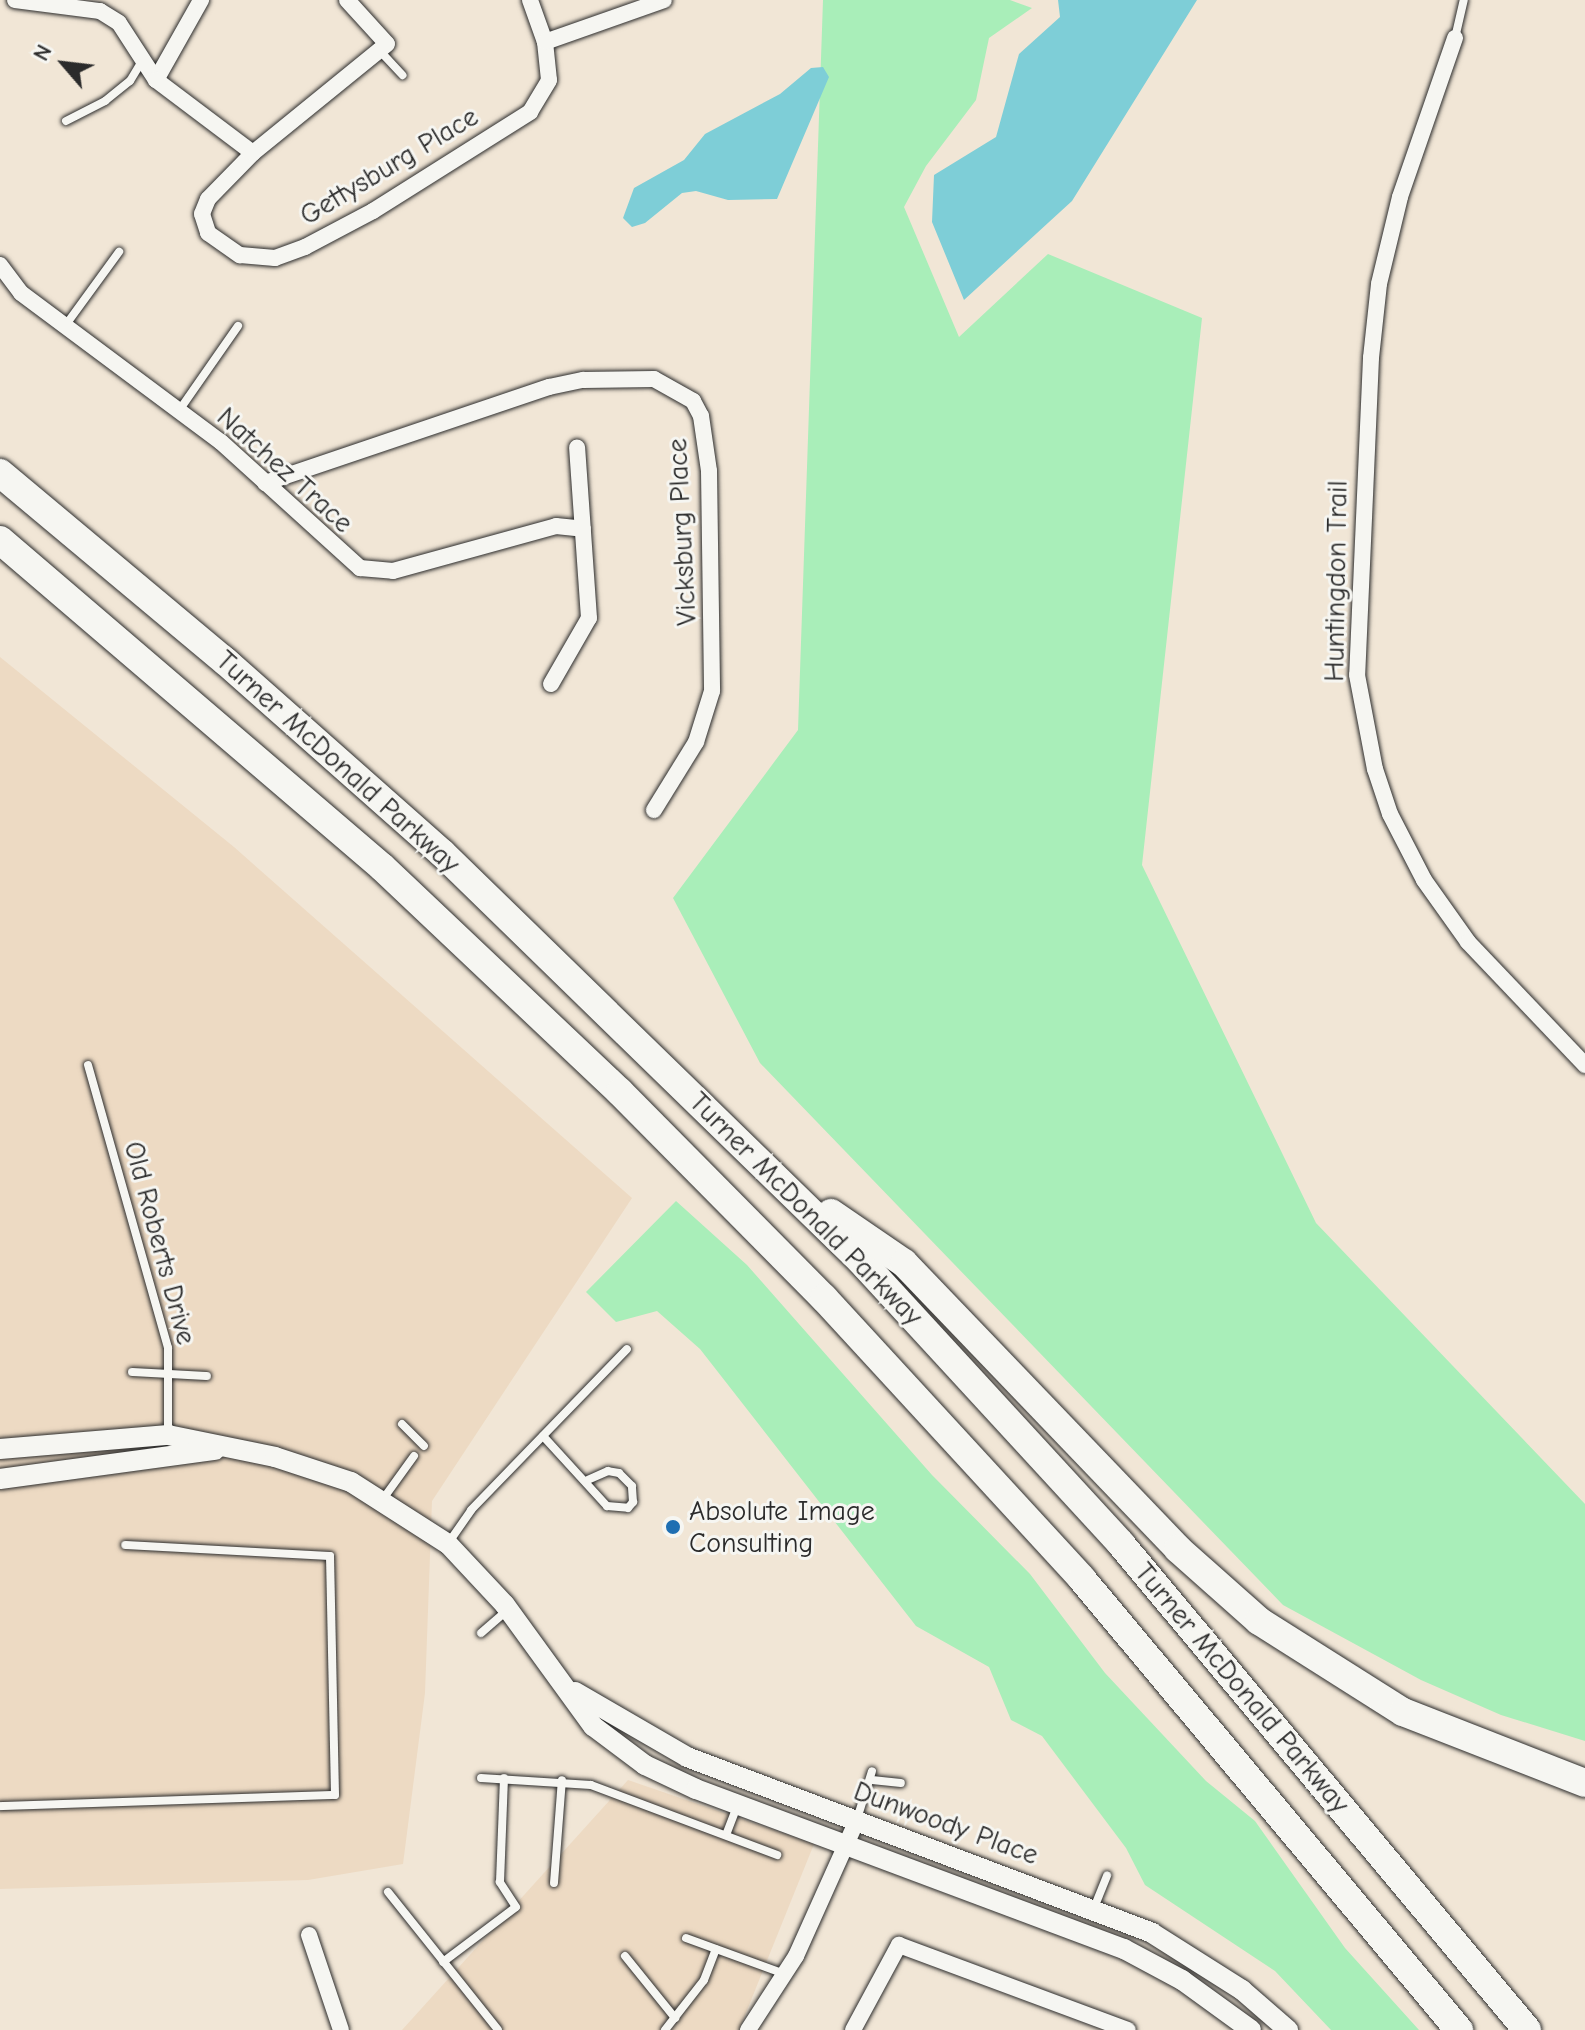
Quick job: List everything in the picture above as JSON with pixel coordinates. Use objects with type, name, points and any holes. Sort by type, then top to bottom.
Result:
[{"type":"highway","name":"Turner McDonald Parkway","points":[[0,473],[371,789],[775,1174],[1121,1544],[1527,2030]]},
{"type":"highway","name":"Turner McDonald Parkway","points":[[0,540],[382,867],[620,1092],[780,1252],[1082,1579],[1459,2030]]},
{"type":"highway","points":[[775,1174],[904,1263],[1178,1549],[1259,1621],[1403,1712],[1585,1783]]},
{"type":"street","points":[[15,0],[75,2],[119,23],[156,80],[253,153]]},
{"type":"street","points":[[156,80],[201,0]]},
{"type":"street","points":[[347,0],[387,44],[379,50]]},
{"type":"street","name":"Gettysburg Place","points":[[379,50],[253,153],[208,199],[202,214],[219,243],[240,255],[275,258],[373,211],[530,112],[549,80],[545,42],[530,0]]},
{"type":"street","points":[[545,42],[664,0]]},
{"type":"street","name":"Huntingdon Trail","points":[[1455,38],[1400,197],[1379,284],[1366,435],[1357,675],[1375,769],[1390,814],[1424,880],[1468,942],[1585,1065]]},
{"type":"street","name":"Natchez Trace","points":[[0,265],[21,293],[221,442],[348,561],[373,572],[556,526],[583,529]]},
{"type":"street","name":"Vicksburg Place","points":[[265,483],[549,387],[583,380],[654,379],[693,401],[701,416],[709,471],[712,691],[696,742],[654,810]]},
{"type":"street","points":[[551,684],[589,618],[577,447]]},
{"type":"street","name":"Dunwoody Place","points":[[0,1449],[168,1435],[312,1466],[383,1499],[448,1544],[508,1609],[572,1690],[593,1726],[625,1753],[668,1778],[1124,1949],[1194,1988],[1251,2030]]},
{"type":"street","name":"Dunwoody Place","points":[[0,1479],[231,1449]]},
{"type":"street","name":"Dunwoody Place","points":[[572,1690],[661,1745],[1094,1908],[1201,1961],[1288,2030]]},
{"type":"street","points":[[748,2030],[785,1975],[857,1820]]},
{"type":"street","points":[[309,1935],[341,2030]]},
{"type":"street","points":[[853,2030],[899,1945],[1128,2030]]},
{"type":"lane","points":[[1455,38],[1464,0]]},
{"type":"lane","points":[[379,50],[402,75]]},
{"type":"lane","points":[[66,121],[105,101],[130,81],[144,58]]},
{"type":"lane","points":[[65,326],[119,252]]},
{"type":"lane","points":[[177,412],[238,326]]},
{"type":"lane","name":"Old Roberts Drive","points":[[88,1065],[162,1324],[170,1373],[168,1435]]},
{"type":"lane","points":[[448,1544],[471,1510],[627,1349]]},
{"type":"lane","points":[[132,1372],[207,1376]]},
{"type":"lane","points":[[402,1424],[424,1446]]},
{"type":"lane","points":[[543,1436],[588,1480],[607,1506],[628,1508],[633,1502],[632,1486],[619,1473],[608,1471],[588,1480]]},
{"type":"lane","points":[[383,1499],[414,1456]]},
{"type":"lane","points":[[0,1806],[335,1795],[330,1556],[125,1545]]},
{"type":"lane","points":[[481,1633],[508,1609]]},
{"type":"lane","points":[[857,1820],[872,1775],[901,1783]]},
{"type":"lane","points":[[481,1778],[562,1780],[605,1789],[777,1855]]},
{"type":"lane","points":[[443,1962],[516,1907],[500,1882],[504,1778]]},
{"type":"lane","points":[[554,1883],[562,1780]]},
{"type":"lane","points":[[726,1835],[738,1805]]},
{"type":"lane","points":[[1094,1908],[1107,1875]]},
{"type":"lane","points":[[388,1892],[498,2030]]},
{"type":"lane","points":[[686,1938],[785,1975]]},
{"type":"lane","points":[[665,2030],[704,1980],[716,1949]]},
{"type":"lane","points":[[625,1956],[675,2018]]},
{"type":"shaded area","points":[[0,657],[234,847],[632,1198],[432,1501],[425,1693],[403,1864],[308,1880],[0,1889]]},
{"type":"shaded area","points":[[628,1780],[814,1844],[739,2030],[402,2030]]},
{"type":"green space","points":[[823,0],[1010,0],[1032,8],[989,38],[976,100],[926,166],[904,207],[959,337],[1048,254],[1202,318],[1142,865],[1316,1223],[1585,1504],[1585,1741],[1501,1715],[1421,1680],[1283,1605],[760,1063],[673,898],[798,730]]},
{"type":"green space","points":[[676,1201],[747,1265],[932,1475],[1030,1574],[1105,1673],[1206,1781],[1255,1821],[1345,1948],[1419,2030],[1331,2030],[1275,1971],[1145,1885],[1126,1848],[1042,1736],[1011,1720],[989,1667],[916,1626],[700,1349],[657,1311],[616,1322],[586,1292]]},
{"type":"water","points":[[1058,0],[1197,0],[1072,201],[964,300],[932,222],[934,175],[996,137],[1019,54],[1060,17]]},
{"type":"water","points":[[823,67],[829,77],[777,199],[728,200],[696,191],[682,193],[645,223],[632,227],[623,218],[634,188],[684,160],[705,134],[780,94],[811,68]]},
{"type":"place","name":"Absolute Image Consulting","points":[[673,1527]]}]
